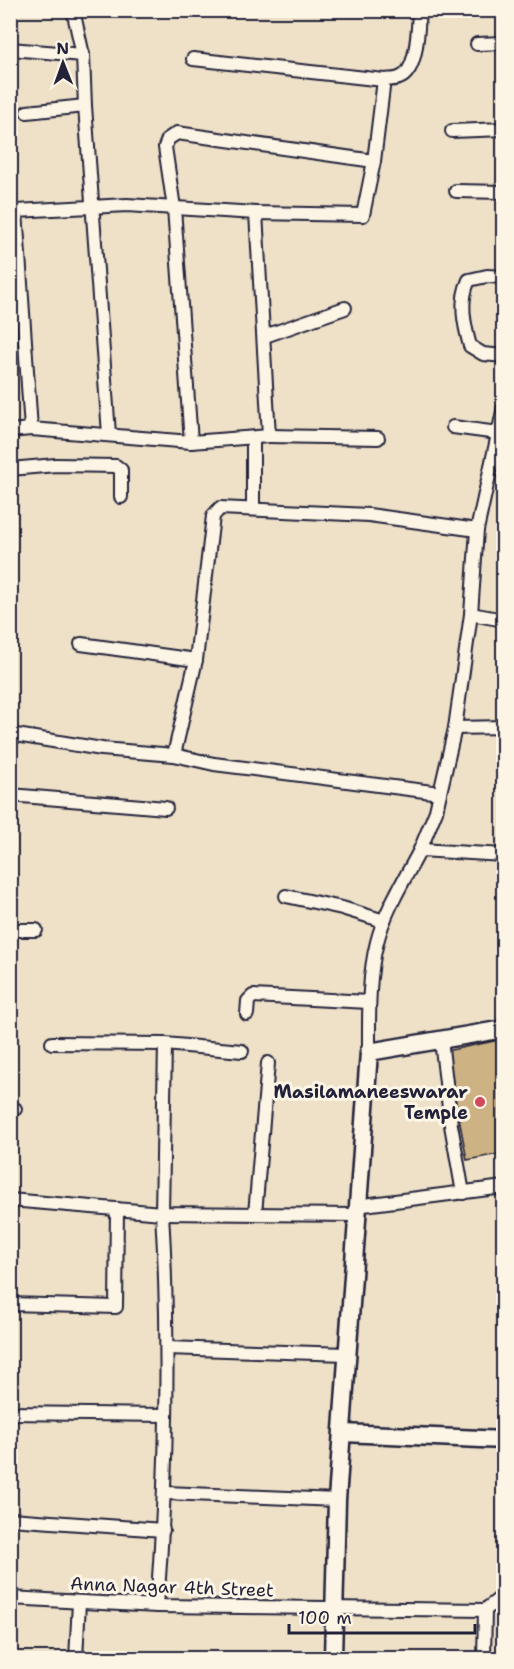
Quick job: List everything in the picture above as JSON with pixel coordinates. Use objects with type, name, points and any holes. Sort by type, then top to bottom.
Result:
[{"type":"street","points":[[73,10],[83,55],[109,434]]},
{"type":"street","points":[[193,59],[384,80],[399,78],[406,74],[417,42],[419,10]]},
{"type":"street","points":[[477,44],[504,44]]},
{"type":"street","points":[[10,50],[83,55]]},
{"type":"street","points":[[31,429],[13,211],[92,207],[363,215],[374,161],[384,80]]},
{"type":"street","points":[[27,112],[85,106]]},
{"type":"street","points":[[452,131],[504,129]]},
{"type":"street","points":[[191,442],[174,208],[165,147],[168,138],[177,133],[374,161]]},
{"type":"street","points":[[456,191],[504,192]]},
{"type":"street","points":[[256,213],[265,336],[269,436]]},
{"type":"street","points":[[504,277],[487,276],[469,280],[463,292],[465,326],[470,346],[483,354],[504,356]]},
{"type":"street","points":[[265,336],[345,308]]},
{"type":"street","points":[[333,1659],[337,1500],[369,1052],[369,1002],[377,943],[384,921],[420,850],[436,812],[455,728],[471,614],[477,530],[499,446],[498,433],[504,407]]},
{"type":"street","points":[[453,427],[498,433]]},
{"type":"street","points":[[10,430],[31,429],[109,434],[191,442],[253,440],[269,436],[378,438]]},
{"type":"street","points":[[253,440],[253,509]]},
{"type":"street","points":[[10,470],[56,465],[116,466],[121,470],[121,497]]},
{"type":"street","points":[[174,755],[196,660],[213,516],[216,511],[225,507],[369,515],[477,530]]},
{"type":"street","points":[[471,614],[504,620]]},
{"type":"street","points":[[81,644],[196,660]]},
{"type":"street","points":[[455,728],[504,727]]},
{"type":"street","points":[[10,734],[102,749],[174,755],[214,764],[440,793]]},
{"type":"street","points":[[10,795],[166,808]]},
{"type":"street","points":[[420,850],[504,855]]},
{"type":"street","points":[[286,896],[342,908],[384,921]]},
{"type":"street","points":[[10,930],[36,930]]},
{"type":"street","points":[[247,1014],[248,1001],[253,996],[369,1002]]},
{"type":"street","points":[[369,1052],[504,1029]]},
{"type":"street","points":[[441,1040],[462,1193]]},
{"type":"street","points":[[52,1043],[165,1044],[243,1051]]},
{"type":"street","points":[[157,1606],[166,1493],[168,1308],[162,1213],[165,1044]]},
{"type":"street","points":[[255,1214],[268,1064]]},
{"type":"street","points":[[10,1200],[162,1213],[255,1214],[356,1210],[504,1187]]},
{"type":"street","points":[[10,1304],[116,1306],[117,1209]]},
{"type":"street","points":[[167,1348],[347,1354]]},
{"type":"street","points":[[10,1413],[166,1415]]},
{"type":"street","points":[[343,1433],[504,1440]]},
{"type":"street","points":[[166,1493],[337,1500]]},
{"type":"street","points":[[10,1519],[163,1530]]},
{"type":"street","points":[[484,1659],[485,1610],[504,1595]]},
{"type":"street","name":"Anna Nagar 4th Street","points":[[10,1598],[157,1606],[485,1610]]},
{"type":"street","points":[[76,1659],[79,1603]]},
{"type":"building","name":"Masilamaneeswarar Temple","points":[[504,1039],[504,1153],[467,1160],[446,1051]]},
{"type":"place","name":"Masilamaneeswarar Temple","points":[[480,1102]]}]
